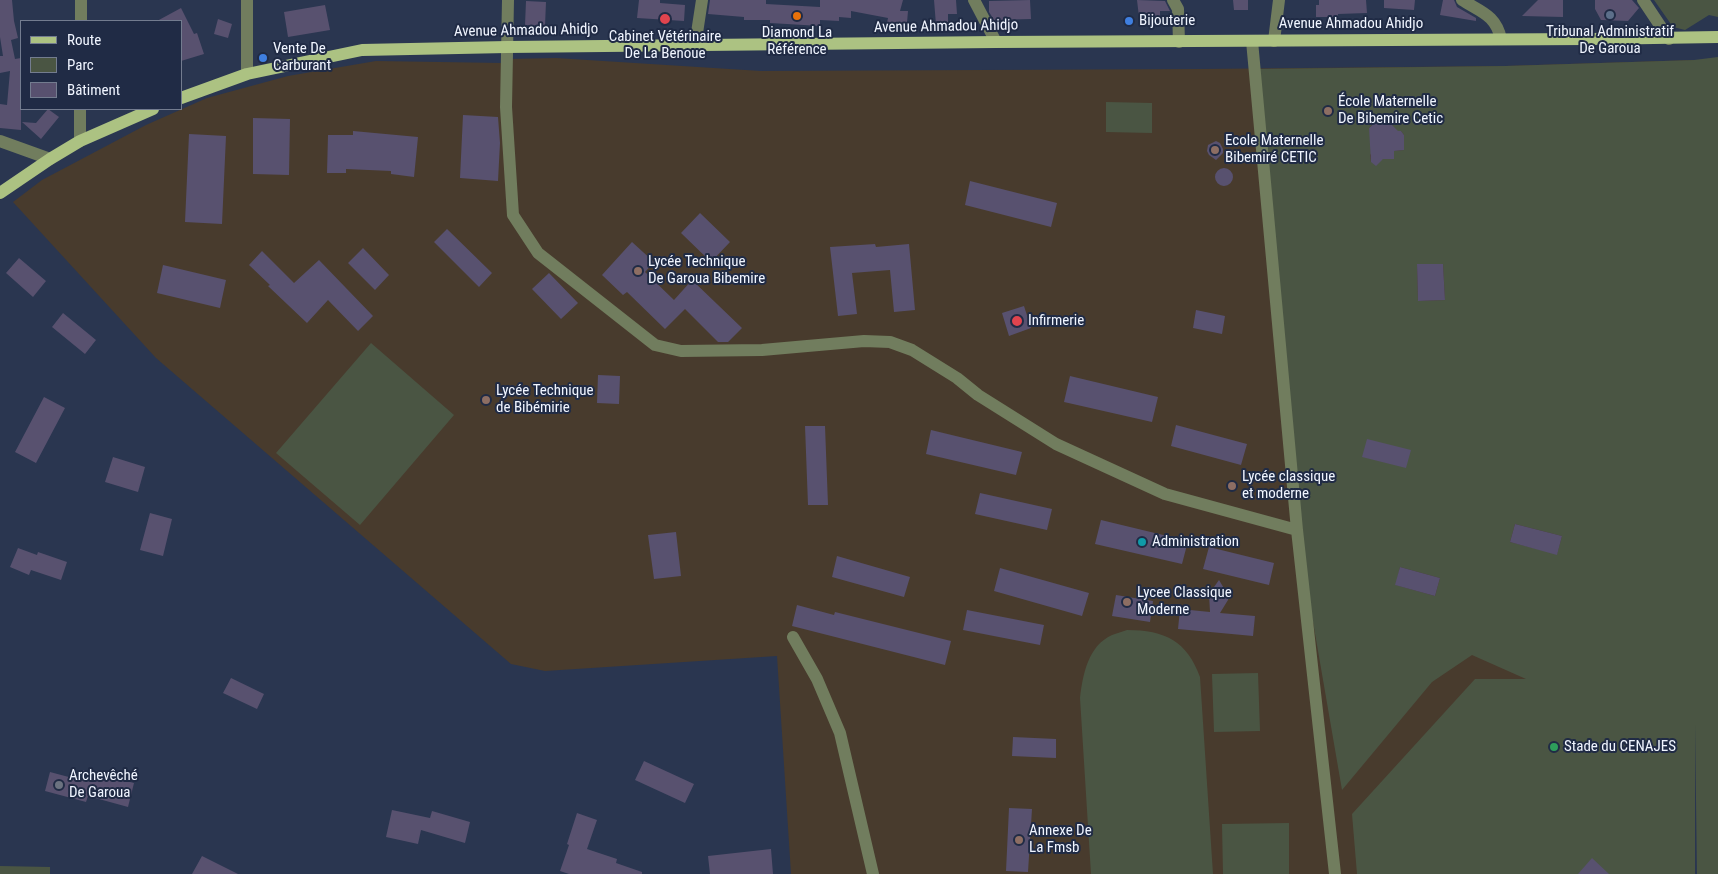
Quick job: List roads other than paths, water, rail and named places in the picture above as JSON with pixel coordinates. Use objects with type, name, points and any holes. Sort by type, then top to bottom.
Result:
[{"type":"main road","name":"Avenue Ahmadou Ahidjo","points":[[182,98],[247,74],[362,50],[996,42],[1669,39],[1718,37]]},
{"type":"main road","points":[[0,193],[80,141],[151,110]]},
{"type":"street","points":[[80,0],[80,20]]},
{"type":"street","points":[[247,0],[247,74]]},
{"type":"street","points":[[508,0],[506,107],[513,216],[538,253],[655,344],[680,351],[762,350],[864,341],[890,342],[912,350],[957,378],[978,395],[1056,444],[1165,494],[1297,530]]},
{"type":"street","points":[[695,46],[702,0]]},
{"type":"street","points":[[974,0],[996,42]]},
{"type":"street","points":[[1173,0],[1178,9],[1179,42]]},
{"type":"street","points":[[1274,41],[1279,0]]},
{"type":"street","points":[[1462,0],[1492,18],[1499,28],[1502,40]]},
{"type":"street","points":[[1643,0],[1669,39]]},
{"type":"street","points":[[1252,41],[1297,530],[1335,874]]},
{"type":"street","points":[[80,110],[80,141]]},
{"type":"street","points":[[0,141],[50,159]]},
{"type":"street","points":[[793,637],[817,679],[840,733],[874,874]]},
{"type":"place","name":"Tribunal Administratif De Garoua","points":[[1610,15]]},
{"type":"place","name":"Diamond La Référence","points":[[797,16]]},
{"type":"place","name":"Cabinet Vétérinaire De La Benoue","points":[[665,19]]},
{"type":"place","name":"Bijouterie","points":[[1129,21]]},
{"type":"place","name":"Vente De Carburant","points":[[263,58]]},
{"type":"place","name":"École Maternelle De Bibemire Cetic","points":[[1328,111]]},
{"type":"place","name":"Ecole Maternelle Bibemiré CETIC","points":[[1215,150]]},
{"type":"place","name":"Lycée Technique De Garoua Bibemire","points":[[638,271]]},
{"type":"place","name":"Infirmerie","points":[[1017,321]]},
{"type":"place","name":"Lycée Technique de Bibémirie","points":[[486,400]]},
{"type":"place","name":"Lycée classique et moderne","points":[[1232,486]]},
{"type":"place","name":"Administration","points":[[1142,542]]},
{"type":"place","name":"Lycee Classique Moderne","points":[[1127,602]]},
{"type":"place","name":"Stade du CENAJES","points":[[1554,747]]},
{"type":"place","name":"Archevêché De Garoua","points":[[59,785]]},
{"type":"place","name":"Annexe De La Fmsb","points":[[1019,840]]}]
